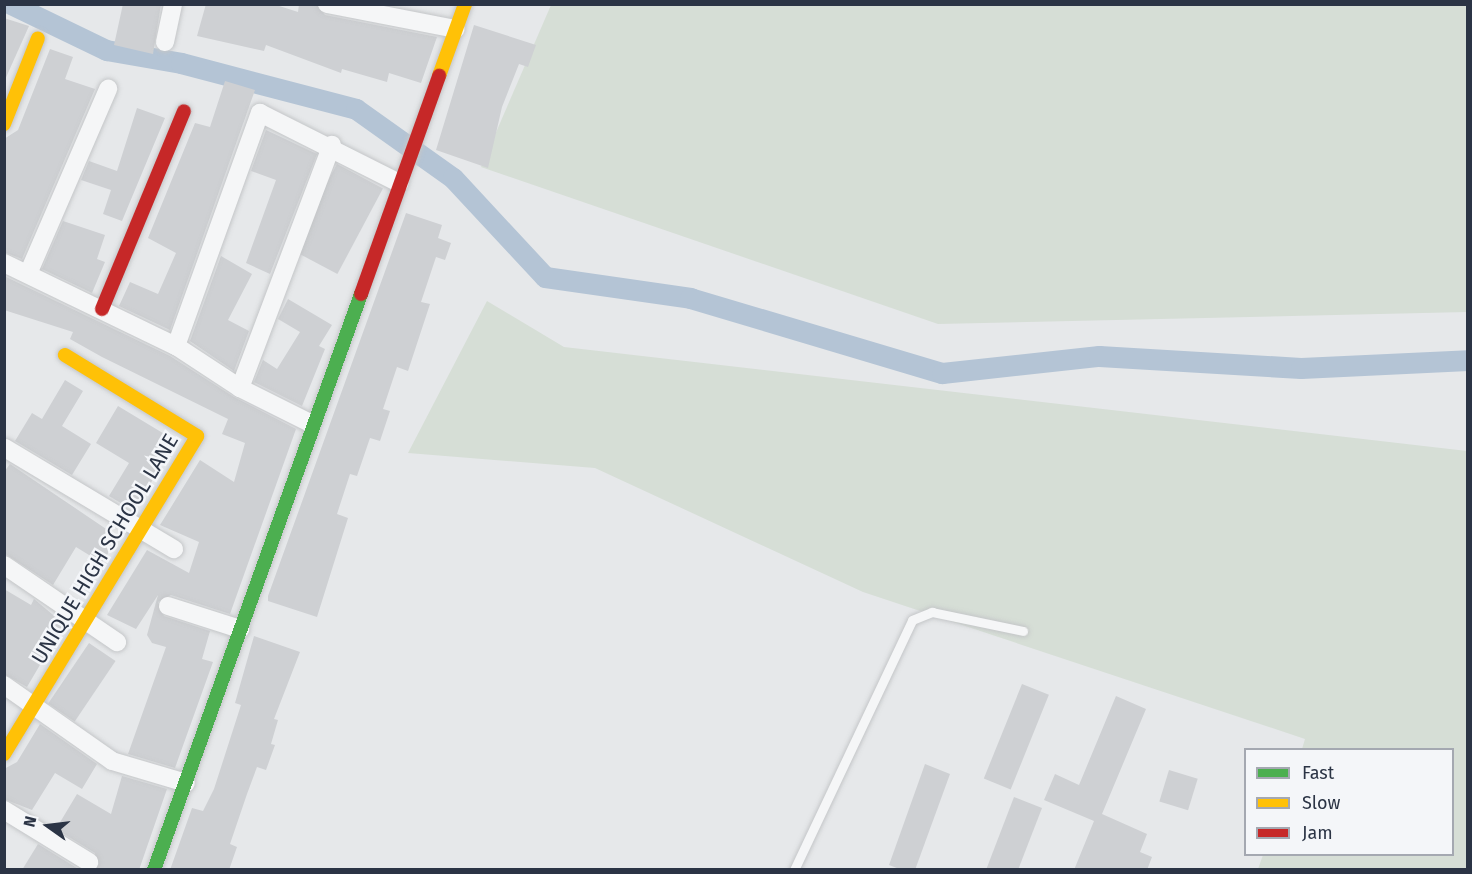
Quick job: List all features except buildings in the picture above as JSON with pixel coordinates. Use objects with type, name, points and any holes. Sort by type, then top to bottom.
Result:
[{"type":"street","points":[[165,42],[173,4]]},
{"type":"street","points":[[327,4],[352,7],[456,29]]},
{"type":"street","points":[[154,870],[312,424],[465,4]]},
{"type":"street","points":[[4,124],[38,38]]},
{"type":"street","points":[[28,274],[108,89]]},
{"type":"street","points":[[102,309],[184,111]]},
{"type":"street","points":[[176,346],[260,113],[332,146],[399,183]]},
{"type":"street","points":[[240,388],[332,146]]},
{"type":"street","points":[[4,263],[176,346],[240,388],[312,424]]},
{"type":"street","name":"UNIQUE HIGH SCHOOL LANE","points":[[4,754],[198,436],[65,355]]},
{"type":"street","points":[[5,448],[143,527],[174,549]]},
{"type":"street","points":[[4,565],[87,616],[117,642]]},
{"type":"street","points":[[168,606],[240,629]]},
{"type":"street","points":[[4,685],[112,761],[186,783]]},
{"type":"street","points":[[4,810],[89,862]]},
{"type":"lane","points":[[794,870],[912,620],[932,612],[1023,631]]},
{"type":"shaded area","points":[[551,5],[1467,5],[1467,312],[938,324],[481,167]]},
{"type":"shaded area","points":[[487,301],[564,347],[1467,451],[1467,869],[1258,869],[1263,856],[1454,856],[1454,748],[1302,748],[1305,739],[863,592],[595,468],[408,453]]},
{"type":"waterway","points":[[11,4],[106,50],[181,63],[356,109],[453,178],[545,277],[690,298],[942,373],[1099,356],[1301,368],[1468,360]]},
{"type":"traffic: fast","points":[[154,870],[361,294]]},
{"type":"traffic: slow","points":[[439,76],[465,4]]},
{"type":"traffic: slow","points":[[4,124],[38,38]]},
{"type":"traffic: slow","points":[[4,754],[197,436],[65,355]]},
{"type":"traffic: jam","points":[[361,294],[439,76]]},
{"type":"traffic: jam","points":[[102,309],[184,111]]}]
